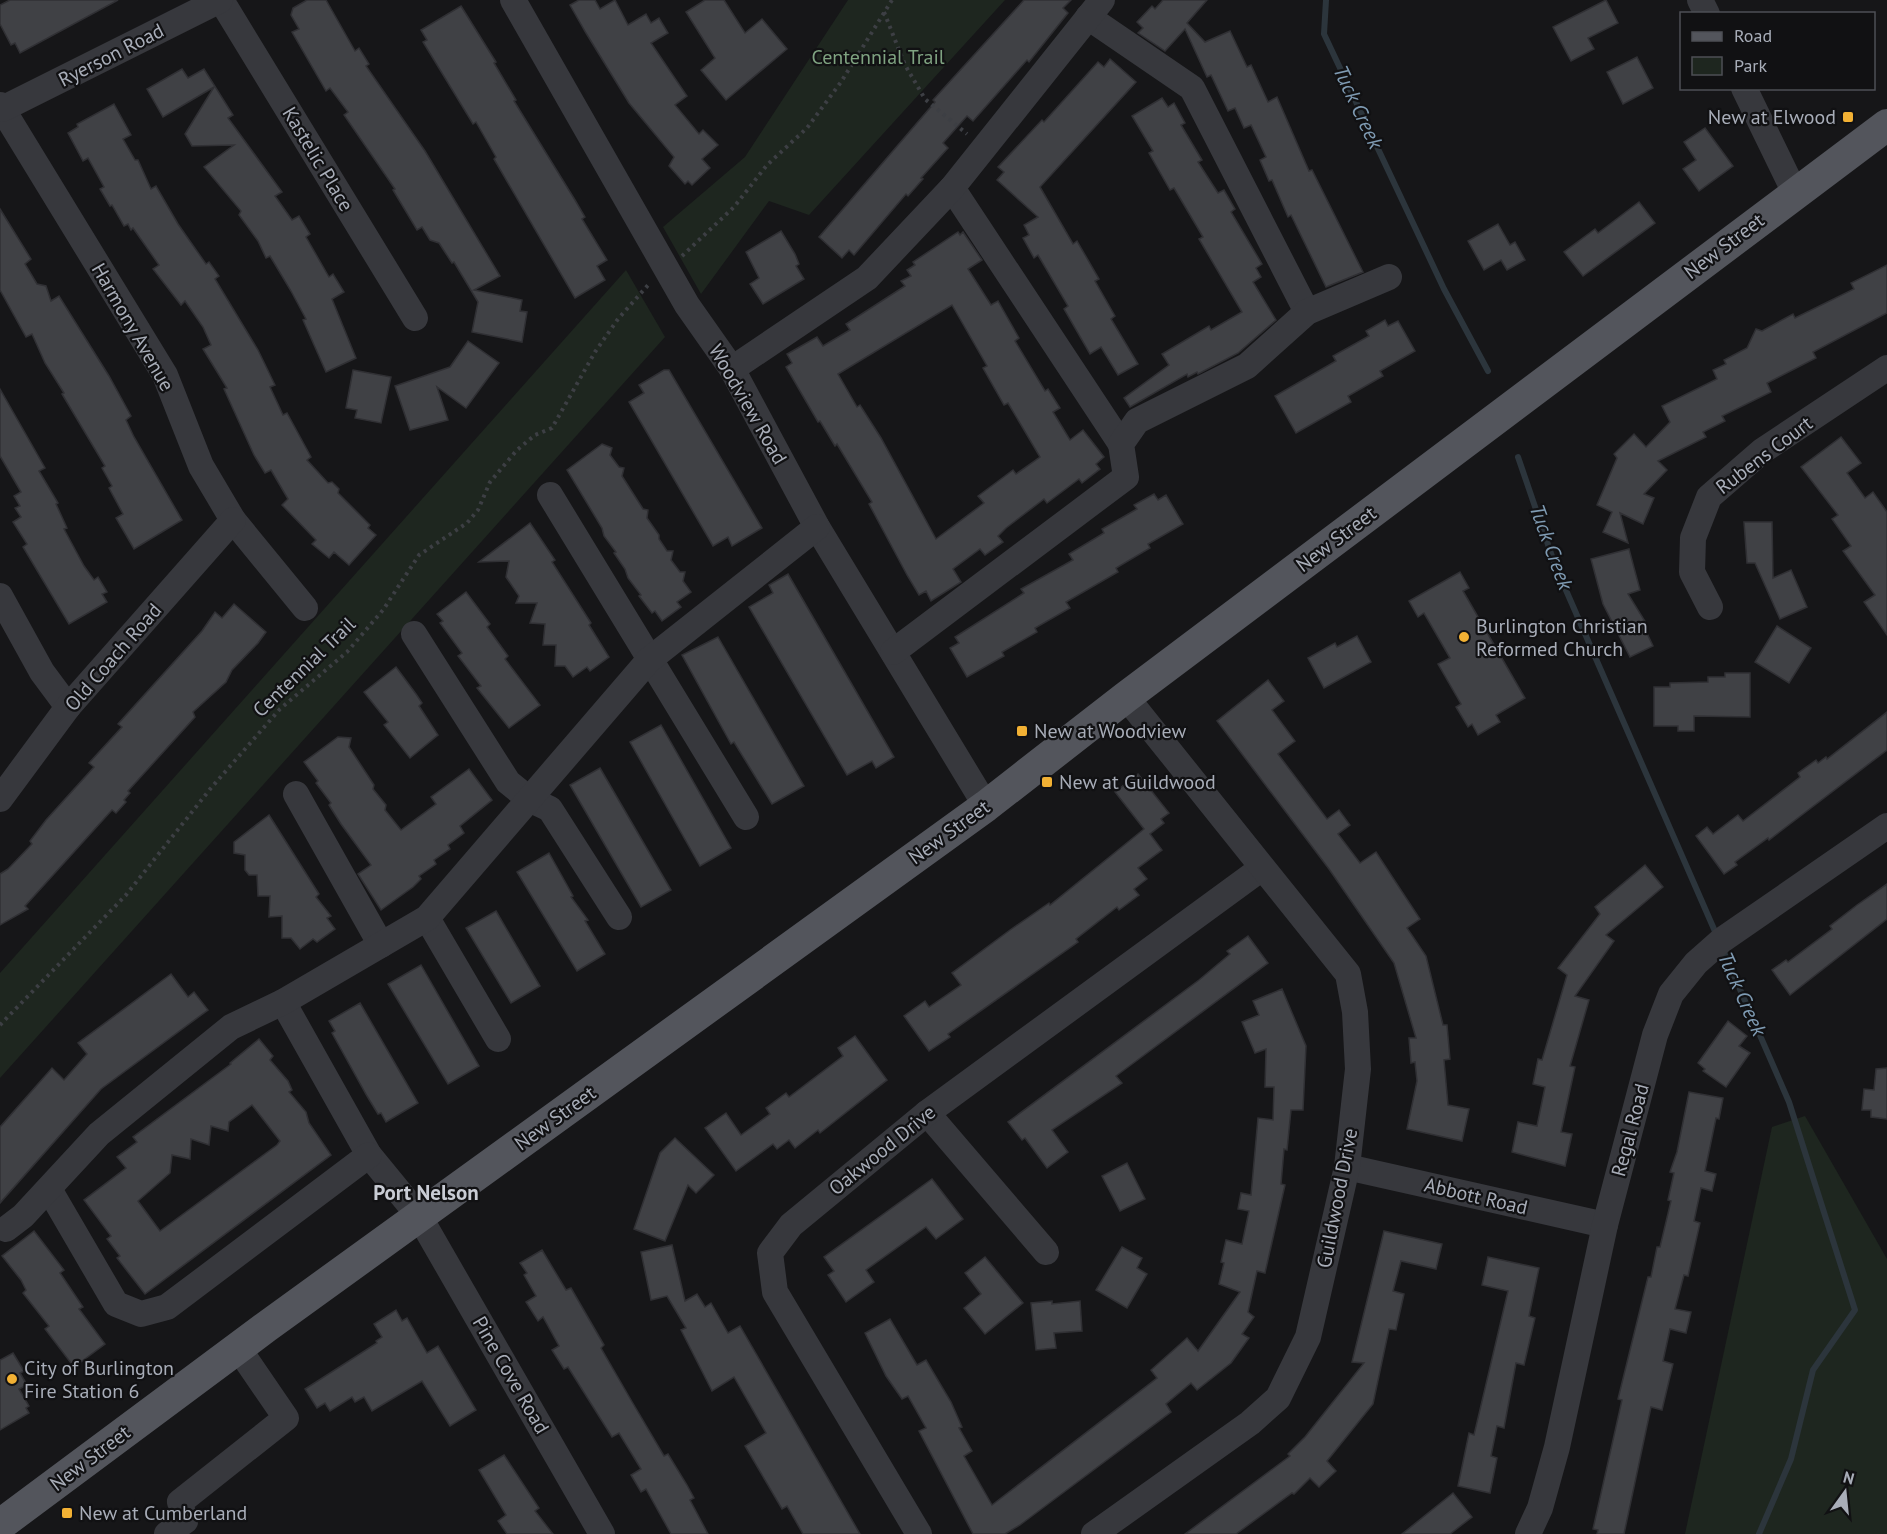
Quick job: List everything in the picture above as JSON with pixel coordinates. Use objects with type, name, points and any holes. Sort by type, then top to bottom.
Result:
[{"type":"main road","name":"New Street","points":[[0,1525],[419,1216],[986,806],[1126,697],[1887,125]]},
{"type":"street","name":"Ryerson Road","points":[[1,107],[220,0]]},
{"type":"street","name":"Kastelic Place","points":[[220,0],[415,318]]},
{"type":"street","name":"Woodview Road","points":[[513,0],[687,305],[732,369],[817,527],[986,806]]},
{"type":"street","points":[[732,369],[867,278],[952,188],[1095,8],[1192,88],[1307,312]]},
{"type":"street","points":[[1745,90],[1795,193]]},
{"type":"street","name":"Harmony Avenue","points":[[1,107],[165,375],[201,466],[233,520],[305,608]]},
{"type":"street","points":[[894,652],[1126,477],[1121,444],[952,188]]},
{"type":"street","points":[[1121,444],[1137,421],[1247,366],[1307,312],[1389,278]]},
{"type":"street","name":"Rubens Court","points":[[1710,607],[1692,572],[1693,538],[1709,497],[1762,451],[1884,379]]},
{"type":"street","points":[[550,495],[746,817]]},
{"type":"street","name":"Old Coach Road","points":[[0,799],[68,707],[233,520]]},
{"type":"street","points":[[6,1229],[23,1216],[99,1134],[231,1027],[283,1002],[427,918],[649,660],[817,527]]},
{"type":"street","points":[[0,596],[42,672],[68,707]]},
{"type":"street","points":[[414,634],[508,782],[529,799],[550,809],[619,916]]},
{"type":"street","name":"Guildwood Drive","points":[[1094,1534],[1250,1423],[1278,1398],[1308,1337],[1347,1167],[1358,1069],[1355,1012],[1348,974],[1126,697]]},
{"type":"street","points":[[296,794],[381,945]]},
{"type":"street","name":"Regal Road","points":[[1528,1534],[1540,1508],[1557,1447],[1605,1225],[1655,1035],[1671,994],[1696,963],[1712,949],[1887,826]]},
{"type":"street","name":"Oakwood Drive","points":[[919,1534],[775,1292],[770,1254],[791,1225],[927,1113],[1262,868]]},
{"type":"street","points":[[427,918],[498,1039]]},
{"type":"street","name":"Pine Cove Road","points":[[283,1002],[369,1155],[419,1216],[602,1534]]},
{"type":"street","points":[[927,1113],[1046,1252]]},
{"type":"street","points":[[49,1189],[116,1304],[141,1314],[167,1307],[369,1155]]},
{"type":"street","name":"Abbott Road","points":[[1347,1167],[1605,1225]]},
{"type":"street","points":[[166,1534],[185,1521],[180,1502],[286,1418],[238,1348]]},
{"type":"path","name":"Centennial Trail","points":[[0,1025],[126,895],[211,788],[280,709],[347,652],[383,610],[419,555],[467,523],[478,510],[490,482],[517,450],[535,435],[552,428],[595,352],[618,319],[644,288],[668,269],[734,207],[767,165],[807,128],[841,82],[892,0]]},
{"type":"path","points":[[884,12],[905,65],[925,99],[984,148]]},
{"type":"green space","name":"Centennial Trail","points":[[848,0],[1005,0],[809,215],[769,201],[701,294],[663,227],[745,157]]},
{"type":"green space","points":[[626,270],[665,337],[0,1078],[0,973]]},
{"type":"green space","points":[[1805,1116],[1887,1259],[1887,1534],[1685,1534],[1772,1127]]},
{"type":"building","points":[[10,0],[118,0],[20,53],[15,43],[11,45],[0,24],[0,5]]},
{"type":"building","points":[[307,0],[326,0],[355,51],[359,48],[369,64],[366,66],[425,151],[500,276],[474,290],[522,300],[520,311],[527,312],[522,342],[472,332],[478,302],[454,262],[452,263],[439,243],[430,240],[422,227],[417,230],[393,190],[395,189],[344,115],[348,112],[330,88],[326,91],[292,32],[299,29],[291,15],[293,8]]},
{"type":"building","points":[[579,0],[595,0],[600,9],[615,0],[628,25],[646,14],[651,23],[659,18],[668,33],[651,43],[687,96],[675,105],[699,134],[703,130],[718,145],[702,159],[710,168],[692,185],[688,181],[685,184],[669,166],[674,157],[629,103],[586,33],[570,5]]},
{"type":"building","points":[[705,0],[724,0],[745,33],[762,19],[787,49],[726,100],[701,70],[715,58],[686,12]]},
{"type":"building","points":[[1024,0],[1071,0],[1063,8],[1068,13],[1029,62],[1027,60],[973,121],[967,116],[943,143],[948,148],[921,178],[923,179],[908,196],[906,194],[854,255],[849,250],[842,258],[819,237],[935,102],[933,100]]},
{"type":"building","points":[[1163,0],[1207,0],[1187,23],[1205,42],[1230,31],[1247,67],[1251,65],[1268,102],[1277,97],[1309,171],[1312,170],[1363,272],[1326,287],[1291,215],[1288,217],[1272,180],[1269,181],[1260,160],[1266,157],[1251,125],[1244,128],[1235,108],[1228,111],[1211,75],[1207,77],[1185,29],[1165,51],[1138,33],[1143,28],[1137,22],[1152,6],[1155,9]]},
{"type":"building","points":[[1606,0],[1618,23],[1588,38],[1594,49],[1571,61],[1553,27]]},
{"type":"building","points":[[461,6],[496,62],[494,63],[516,100],[514,101],[585,217],[582,219],[607,260],[597,266],[605,280],[575,298],[494,159],[496,157],[476,122],[473,124],[423,42],[427,40],[421,30]]},
{"type":"building","points":[[1637,57],[1653,88],[1623,104],[1607,72]]},
{"type":"building","points":[[1110,59],[1136,82],[1040,187],[1073,244],[1077,241],[1099,279],[1095,281],[1115,316],[1111,319],[1138,364],[1118,375],[1101,347],[1090,354],[1064,309],[1068,306],[1038,255],[1034,258],[1023,238],[1029,235],[1024,225],[1038,217],[997,180],[1004,172],[998,167],[1042,120],[1044,122],[1098,62],[1104,67]]},
{"type":"building","points":[[182,69],[188,78],[204,69],[233,115],[228,118],[282,192],[275,196],[292,220],[299,216],[310,234],[306,237],[329,277],[333,274],[344,292],[332,299],[356,358],[326,372],[303,320],[306,319],[291,291],[270,256],[266,258],[258,241],[239,215],[241,211],[204,167],[234,145],[192,146],[185,134],[214,87],[163,117],[147,89]]},
{"type":"building","points":[[1162,98],[1168,107],[1174,103],[1185,123],[1181,125],[1202,160],[1198,162],[1218,193],[1224,190],[1235,209],[1231,212],[1262,264],[1256,268],[1261,277],[1253,282],[1276,320],[1238,353],[1198,374],[1197,372],[1188,377],[1187,374],[1130,407],[1124,398],[1169,365],[1162,354],[1209,326],[1211,330],[1242,312],[1199,239],[1203,237],[1174,188],[1170,190],[1149,153],[1153,151],[1132,116]]},
{"type":"building","points":[[114,104],[131,135],[123,139],[135,160],[138,160],[151,189],[156,186],[178,224],[206,264],[209,262],[219,276],[215,279],[258,350],[275,385],[270,387],[283,415],[287,413],[311,457],[307,460],[328,483],[332,482],[339,489],[338,493],[370,525],[368,528],[376,535],[349,565],[334,552],[329,558],[312,544],[316,540],[282,505],[288,499],[271,470],[265,473],[254,455],[224,389],[227,388],[203,349],[211,345],[203,327],[185,301],[181,305],[153,269],[159,265],[133,228],[131,230],[128,224],[124,226],[112,205],[110,206],[100,189],[104,187],[88,158],[83,161],[68,133],[78,127],[77,124]]},
{"type":"building","points":[[1705,128],[1733,166],[1699,191],[1683,169],[1696,160],[1684,142]]},
{"type":"building","points":[[1639,202],[1655,223],[1583,276],[1564,252],[1595,229],[1598,233]]},
{"type":"building","points":[[0,209],[31,259],[25,264],[37,284],[46,286],[51,301],[59,296],[109,376],[131,416],[126,420],[134,437],[182,520],[134,549],[116,518],[123,514],[109,488],[112,486],[102,468],[105,466],[62,394],[64,393],[45,363],[32,334],[26,337],[0,290]]},
{"type":"building","points":[[1498,224],[1510,245],[1515,242],[1525,260],[1507,270],[1501,260],[1484,270],[1468,241]]},
{"type":"building","points":[[781,231],[795,254],[799,264],[796,266],[804,279],[763,304],[750,284],[759,278],[746,252]]},
{"type":"building","points":[[958,232],[960,235],[963,232],[982,260],[968,269],[991,305],[998,301],[1019,338],[1015,341],[1045,391],[1048,389],[1060,408],[1053,412],[1070,440],[1083,430],[1104,457],[1096,464],[1100,469],[1082,483],[1079,479],[1047,503],[1044,499],[1006,528],[998,536],[1003,542],[985,555],[980,549],[953,569],[961,582],[931,601],[926,591],[919,595],[869,504],[872,502],[837,444],[835,446],[820,421],[818,422],[786,367],[792,363],[787,354],[817,337],[823,346],[850,330],[846,324],[905,286],[901,281],[911,276],[907,270],[915,265],[913,262]],"holes":[[[952,305],[987,366],[983,368],[1004,405],[1008,403],[1040,457],[1016,474],[1013,470],[978,496],[984,503],[936,539],[881,438],[860,405],[857,407],[838,374]]]},
{"type":"building","points":[[1887,265],[1887,313],[1813,352],[1816,358],[1767,383],[1771,392],[1722,416],[1725,421],[1703,432],[1706,437],[1658,461],[1667,470],[1644,494],[1654,498],[1643,524],[1620,513],[1628,543],[1603,532],[1612,512],[1597,505],[1617,458],[1614,454],[1634,434],[1646,447],[1670,422],[1662,406],[1717,379],[1713,370],[1726,364],[1724,360],[1747,348],[1756,329],[1762,331],[1793,314],[1795,318],[1854,289],[1851,283]]},
{"type":"building","points":[[1385,320],[1388,326],[1398,321],[1415,351],[1380,371],[1383,376],[1348,396],[1351,402],[1296,433],[1275,396],[1336,361],[1333,356],[1369,336],[1366,331]]},
{"type":"building","points":[[468,341],[499,363],[466,408],[437,387],[448,420],[410,430],[395,386],[450,367]]},
{"type":"building","points":[[353,370],[391,377],[381,423],[355,418],[357,410],[346,408]]},
{"type":"building","points":[[664,370],[669,370],[762,528],[732,546],[728,537],[713,546],[629,402],[644,393],[639,385]]},
{"type":"building","points":[[0,389],[45,468],[39,471],[58,503],[56,504],[67,528],[64,529],[84,566],[94,580],[98,577],[107,592],[102,594],[107,602],[69,624],[23,547],[27,544],[13,522],[21,517],[15,508],[20,506],[14,496],[21,492],[0,456]]},
{"type":"building","points":[[1841,437],[1861,463],[1847,473],[1865,498],[1873,492],[1887,512],[1887,635],[1864,602],[1875,595],[1843,551],[1851,546],[1832,519],[1838,515],[1801,467]]},
{"type":"building","points":[[602,444],[612,448],[610,455],[619,467],[624,468],[622,476],[643,509],[648,510],[647,518],[659,535],[659,539],[667,551],[673,551],[671,560],[680,572],[685,572],[683,581],[691,592],[677,602],[681,607],[662,621],[655,611],[652,613],[639,596],[641,595],[628,578],[614,553],[616,552],[604,536],[602,528],[567,470]]},
{"type":"building","points":[[1154,494],[1158,500],[1166,495],[1183,524],[1148,544],[1150,548],[1116,568],[1118,572],[1066,602],[1070,608],[1035,628],[1037,632],[1002,652],[1004,656],[967,677],[950,648],[959,643],[955,637],[1024,593],[1021,589],[1073,560],[1069,554],[1104,533],[1102,529],[1137,509],[1134,505]]},
{"type":"building","points":[[1744,522],[1772,522],[1773,578],[1791,570],[1807,607],[1780,619],[1755,563],[1747,563]]},
{"type":"building","points":[[530,523],[555,560],[552,562],[591,623],[589,625],[609,657],[590,671],[587,667],[573,677],[565,666],[555,666],[556,645],[543,645],[545,624],[530,623],[537,603],[516,603],[519,596],[506,577],[509,561],[479,562]]},
{"type":"building","points":[[1629,549],[1640,590],[1628,594],[1646,623],[1644,627],[1653,646],[1630,657],[1603,604],[1591,559]]},
{"type":"building","name":"Burlington Christian Reformed Church","points":[[1460,572],[1469,588],[1463,591],[1525,698],[1496,715],[1500,722],[1478,735],[1472,724],[1468,727],[1456,707],[1461,704],[1438,664],[1450,658],[1424,613],[1418,617],[1409,601]]},
{"type":"building","points":[[788,574],[894,757],[876,768],[872,761],[847,775],[749,607],[773,593],[769,585]]},
{"type":"building","points":[[466,592],[490,624],[487,627],[508,656],[505,659],[540,705],[509,728],[477,688],[481,686],[458,656],[462,653],[440,623],[443,621],[437,614]]},
{"type":"building","points":[[234,604],[266,632],[258,643],[232,670],[226,682],[193,712],[195,717],[128,791],[130,793],[124,800],[126,802],[116,813],[112,810],[25,906],[28,909],[0,925],[0,874],[8,869],[32,844],[30,841],[46,820],[94,767],[89,763],[122,727],[118,724],[202,631],[215,612],[222,618]]},
{"type":"building","points":[[1777,626],[1811,648],[1789,683],[1755,662]]},
{"type":"building","points":[[1357,636],[1371,662],[1324,688],[1308,658],[1335,643],[1337,647]]},
{"type":"building","points":[[718,637],[804,786],[772,804],[734,742],[731,744],[682,655]]},
{"type":"building","points":[[396,667],[422,703],[419,706],[438,735],[410,758],[384,725],[388,722],[364,692]]},
{"type":"building","points":[[1725,673],[1750,673],[1750,717],[1694,716],[1694,731],[1678,731],[1678,726],[1654,726],[1654,687],[1670,687],[1670,683],[1708,682],[1708,677],[1725,677]]},
{"type":"building","points":[[1268,680],[1284,701],[1272,710],[1295,741],[1278,754],[1327,819],[1339,810],[1350,825],[1338,834],[1360,863],[1376,852],[1420,919],[1407,928],[1426,956],[1443,1025],[1447,1025],[1450,1059],[1444,1060],[1448,1105],[1469,1109],[1462,1141],[1407,1129],[1417,1081],[1415,1062],[1411,1063],[1409,1038],[1416,1038],[1394,963],[1329,869],[1217,721]]},
{"type":"building","points":[[1887,712],[1887,750],[1769,840],[1768,838],[1735,862],[1737,865],[1724,874],[1696,836],[1707,827],[1713,834],[1738,815],[1743,821],[1800,777],[1798,773],[1816,760],[1818,763],[1826,757],[1827,759]]},
{"type":"building","points":[[661,725],[731,848],[700,866],[630,742]]},
{"type":"building","points":[[338,737],[351,738],[349,747],[374,785],[373,789],[386,805],[385,810],[401,830],[436,804],[431,797],[469,769],[492,800],[460,826],[464,833],[448,845],[450,849],[434,860],[436,864],[419,876],[421,879],[413,887],[381,910],[358,874],[371,865],[341,824],[329,805],[331,803],[316,783],[318,781],[304,762]]},
{"type":"building","points":[[600,768],[671,890],[641,907],[570,785]]},
{"type":"building","points":[[1138,774],[1169,813],[1161,819],[1164,823],[1150,834],[1162,850],[1138,868],[1147,879],[1134,889],[1139,895],[1119,910],[1117,907],[1076,939],[1078,942],[948,1034],[950,1037],[929,1051],[904,1016],[925,1001],[929,1007],[961,985],[952,973],[1010,930],[1049,903],[1050,905],[1144,829],[1115,792]]},
{"type":"building","points":[[269,815],[319,894],[316,897],[331,916],[327,918],[335,929],[317,942],[313,939],[300,949],[291,938],[282,938],[282,916],[269,917],[270,896],[258,896],[257,875],[249,875],[245,870],[245,855],[234,853],[234,842]]},
{"type":"building","points":[[549,853],[573,896],[571,897],[588,920],[585,921],[605,954],[577,971],[517,872]]},
{"type":"building","points":[[1645,865],[1663,887],[1606,935],[1614,941],[1575,996],[1589,1000],[1570,1066],[1575,1067],[1561,1132],[1572,1134],[1565,1166],[1512,1152],[1518,1122],[1537,1126],[1545,1087],[1533,1084],[1538,1059],[1542,1060],[1567,975],[1558,968],[1600,914],[1595,907]]},
{"type":"building","points":[[1887,884],[1887,919],[1790,995],[1772,970],[1786,960],[1788,962],[1832,929],[1830,926]]},
{"type":"building","points":[[496,911],[540,986],[511,1003],[466,928]]},
{"type":"building","points":[[1248,936],[1268,963],[1116,1076],[1122,1083],[1052,1130],[1068,1152],[1047,1168],[1025,1138],[1022,1140],[1008,1122],[1199,980],[1230,954],[1227,951]]},
{"type":"building","points":[[421,965],[479,1066],[448,1084],[388,984]]},
{"type":"building","points":[[171,974],[188,997],[194,992],[208,1010],[101,1089],[0,1203],[0,1127],[52,1068],[64,1080],[87,1054],[78,1043]]},
{"type":"building","points":[[1282,989],[1306,1046],[1303,1110],[1291,1110],[1281,1184],[1285,1185],[1265,1273],[1257,1271],[1248,1312],[1254,1317],[1242,1334],[1249,1338],[1231,1363],[1197,1390],[1191,1383],[1166,1404],[1171,1412],[1020,1525],[1005,1534],[973,1534],[919,1431],[926,1428],[908,1396],[902,1399],[886,1376],[865,1333],[890,1319],[917,1365],[926,1360],[951,1402],[962,1427],[959,1428],[972,1451],[964,1456],[992,1505],[1157,1378],[1151,1370],[1187,1338],[1198,1351],[1240,1292],[1219,1284],[1224,1263],[1221,1262],[1226,1240],[1242,1244],[1249,1211],[1238,1209],[1241,1193],[1251,1195],[1258,1118],[1273,1120],[1274,1087],[1265,1087],[1266,1049],[1255,1053],[1242,1022],[1259,1015],[1253,1001]]},
{"type":"building","points":[[360,1003],[418,1103],[386,1122],[367,1096],[332,1033],[335,1031],[329,1021]]},
{"type":"building","points":[[1728,1021],[1747,1036],[1739,1046],[1750,1053],[1726,1087],[1703,1071],[1705,1069],[1698,1063]]},
{"type":"building","points":[[855,1036],[887,1080],[820,1133],[818,1130],[795,1148],[789,1140],[777,1149],[773,1144],[736,1171],[705,1128],[726,1113],[741,1135],[770,1114],[766,1108],[786,1093],[789,1097],[843,1056],[838,1048]]},
{"type":"building","points":[[259,1039],[273,1056],[270,1060],[288,1081],[292,1090],[289,1092],[306,1112],[309,1123],[331,1155],[145,1294],[117,1258],[120,1256],[107,1239],[111,1236],[84,1200],[126,1168],[117,1157],[137,1142],[133,1137]],"holes":[[[252,1105],[280,1141],[160,1231],[138,1201],[170,1173],[172,1155],[190,1159],[191,1139],[209,1145],[211,1126],[228,1131],[229,1122]]]},
{"type":"building","points":[[1887,1068],[1887,1119],[1871,1117],[1871,1110],[1862,1110],[1864,1089],[1874,1090],[1876,1069]]},
{"type":"building","points":[[1689,1092],[1723,1098],[1719,1119],[1716,1118],[1705,1171],[1716,1174],[1712,1191],[1701,1188],[1694,1221],[1700,1223],[1688,1276],[1684,1275],[1675,1309],[1691,1312],[1686,1333],[1670,1329],[1663,1361],[1673,1364],[1662,1410],[1651,1407],[1624,1534],[1597,1534],[1598,1530],[1593,1529],[1622,1400],[1618,1399],[1648,1277],[1651,1277],[1657,1247],[1660,1247],[1671,1201],[1668,1200],[1674,1173],[1670,1172],[1677,1152]]},
{"type":"building","points":[[675,1138],[714,1175],[696,1193],[688,1185],[665,1241],[634,1229],[660,1153]]},
{"type":"building","points":[[1127,1163],[1145,1199],[1120,1211],[1102,1176]]},
{"type":"building","points":[[932,1179],[963,1219],[936,1239],[926,1227],[866,1270],[874,1282],[846,1302],[828,1275],[834,1271],[824,1257]]},
{"type":"building","points":[[34,1231],[64,1270],[60,1273],[83,1307],[79,1309],[105,1344],[74,1367],[45,1329],[49,1326],[23,1293],[26,1290],[21,1280],[2,1256]]},
{"type":"building","points":[[1384,1231],[1442,1244],[1436,1269],[1401,1261],[1393,1291],[1404,1294],[1396,1330],[1389,1329],[1373,1404],[1327,1461],[1336,1471],[1319,1487],[1310,1478],[1294,1494],[1292,1493],[1236,1534],[1185,1534],[1290,1456],[1288,1454],[1305,1437],[1364,1363],[1352,1362]]},
{"type":"building","points":[[672,1245],[685,1301],[697,1294],[705,1307],[711,1303],[728,1333],[740,1326],[860,1534],[803,1534],[787,1506],[782,1509],[745,1446],[766,1433],[734,1377],[712,1391],[681,1330],[686,1328],[667,1296],[651,1300],[641,1252]]},
{"type":"building","points":[[1122,1247],[1142,1258],[1137,1268],[1147,1274],[1127,1308],[1096,1290]]},
{"type":"building","points":[[542,1250],[566,1290],[571,1288],[604,1345],[601,1348],[631,1400],[664,1456],[668,1454],[687,1485],[694,1498],[690,1500],[708,1534],[671,1534],[646,1489],[641,1492],[631,1475],[641,1469],[619,1433],[612,1437],[568,1367],[564,1369],[552,1350],[559,1346],[543,1317],[538,1321],[526,1302],[536,1296],[524,1275],[527,1273],[520,1263]]},
{"type":"building","points":[[985,1257],[1023,1303],[985,1334],[964,1308],[981,1294],[965,1273]]},
{"type":"building","points":[[1488,1257],[1539,1268],[1529,1316],[1535,1318],[1524,1365],[1516,1363],[1504,1428],[1497,1426],[1491,1456],[1497,1458],[1490,1493],[1458,1486],[1469,1433],[1474,1435],[1508,1291],[1482,1285]]},
{"type":"building","points":[[1052,1301],[1052,1304],[1080,1301],[1082,1331],[1054,1333],[1056,1348],[1036,1350],[1031,1303]]},
{"type":"building","points":[[396,1310],[402,1321],[407,1318],[427,1353],[438,1346],[476,1410],[450,1426],[422,1381],[372,1411],[364,1397],[355,1402],[352,1397],[330,1411],[325,1403],[317,1408],[305,1389],[377,1343],[376,1341],[382,1337],[374,1324]]},
{"type":"building","name":"City of Burlington Fire Station 6","points":[[13,1353],[24,1371],[20,1373],[27,1385],[19,1389],[29,1406],[26,1408],[29,1413],[0,1430],[0,1360]]},
{"type":"building","points":[[504,1455],[539,1508],[535,1511],[553,1534],[507,1534],[498,1521],[506,1515],[479,1470]]},
{"type":"building","points":[[1453,1493],[1472,1517],[1450,1534],[1402,1534]]},
{"type":"waterway","name":"Tuck Creek","points":[[1326,0],[1324,34],[1444,289],[1488,371]]},
{"type":"waterway","name":"Tuck Creek","points":[[1518,457],[1555,565],[1717,936]]},
{"type":"waterway","name":"Tuck Creek","points":[[1722,948],[1789,1102],[1855,1310],[1813,1370],[1791,1459],[1759,1534]]},
{"type":"place","name":"New at Elwood","points":[[1848,117]]},
{"type":"place","name":"Burlington Christian Reformed Church","points":[[1464,637]]},
{"type":"place","name":"New at Woodview","points":[[1022,731]]},
{"type":"place","name":"New at Guildwood","points":[[1047,782]]},
{"type":"place","name":"City of Burlington Fire Station 6","points":[[12,1379]]},
{"type":"place","name":"New at Cumberland","points":[[67,1513]]},
{"type":"district","name":"Port Nelson","points":[[426,1193]]}]
